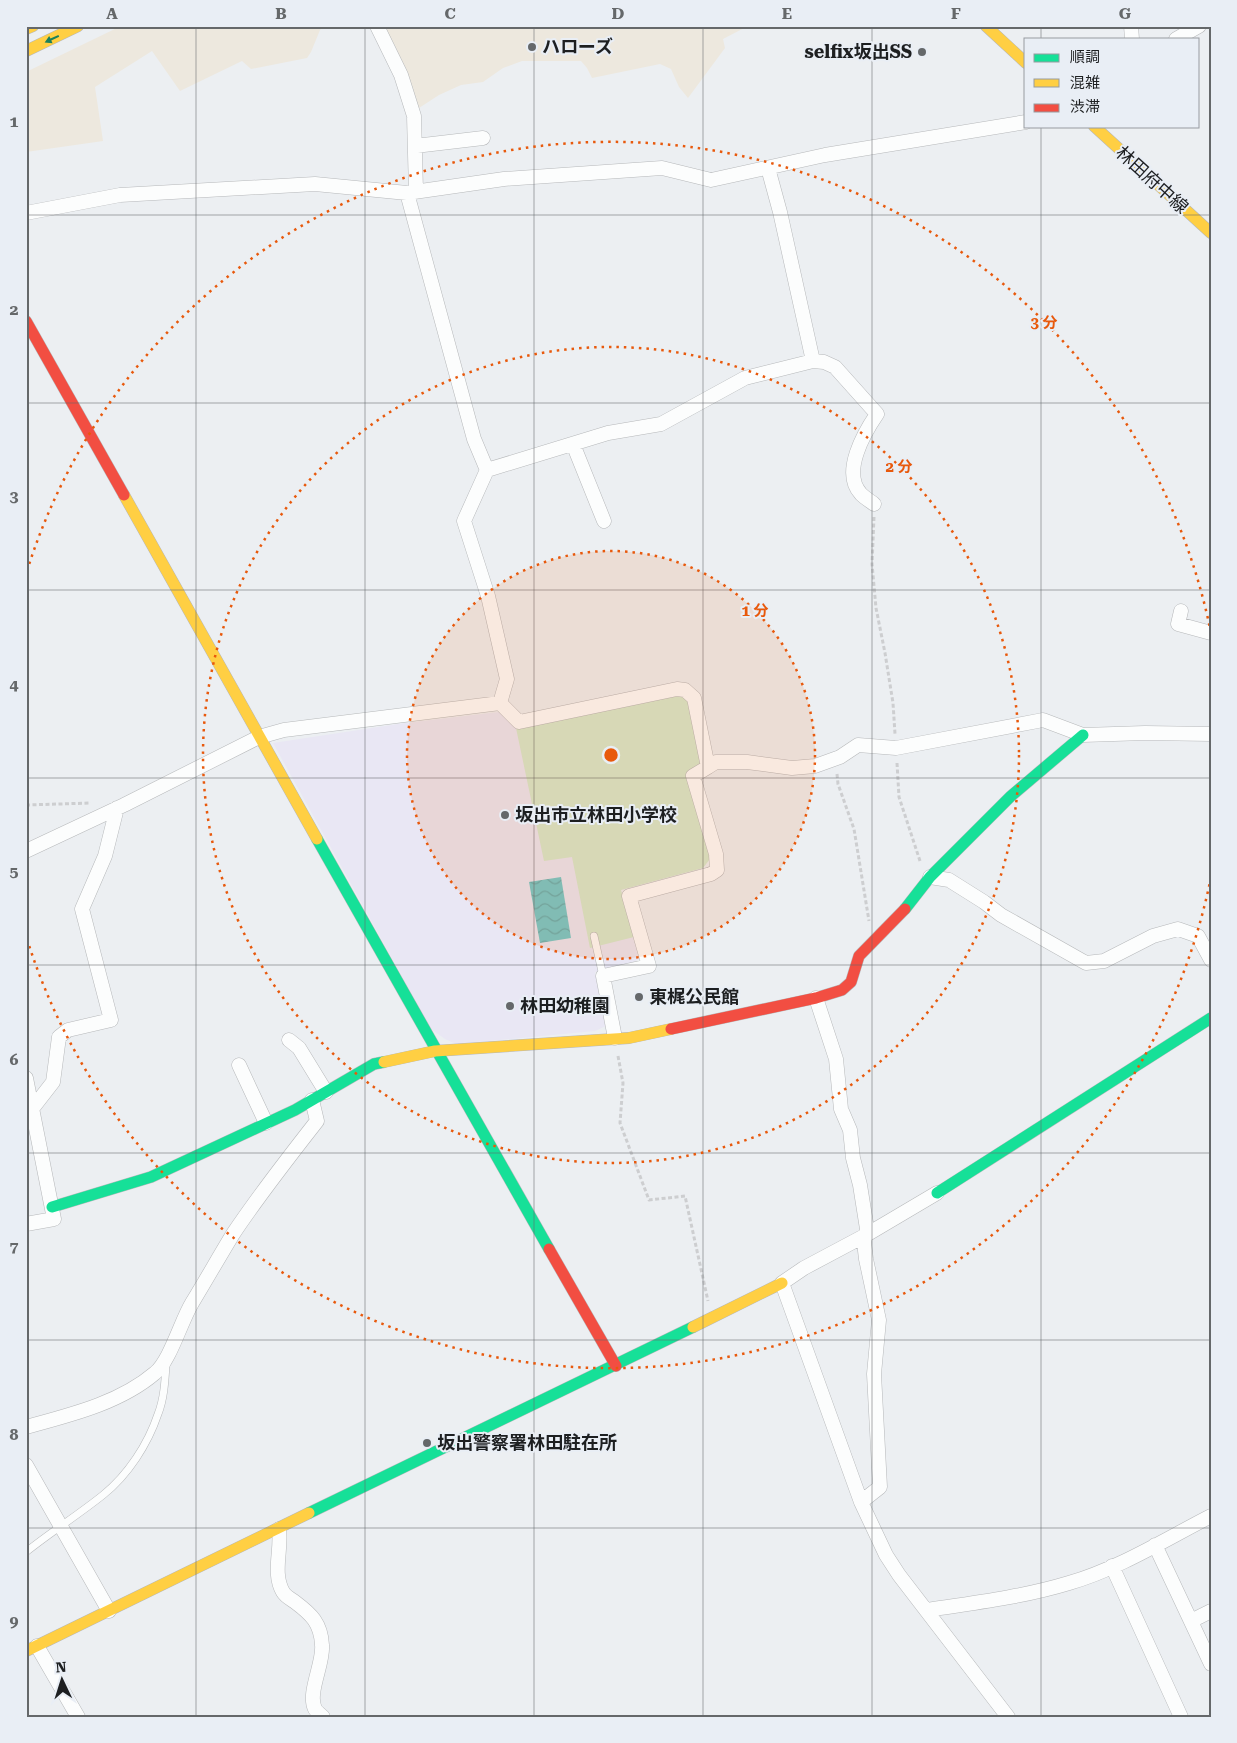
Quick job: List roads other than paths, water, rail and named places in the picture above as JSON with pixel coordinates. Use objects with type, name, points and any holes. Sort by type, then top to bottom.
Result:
[{"type":"street","points":[[26,29],[33,26]]},
{"type":"street","points":[[26,51],[78,26]]},
{"type":"street","points":[[377,26],[400,74],[414,116],[415,146],[412,192],[474,439],[488,470]]},
{"type":"street","points":[[986,26],[1024,61]]},
{"type":"street","points":[[1178,38],[1199,26]]},
{"type":"street","points":[[26,213],[120,195],[306,184],[412,192],[504,179],[662,168],[712,180],[825,155],[1024,122]]},
{"type":"street","name":"林田府中線","points":[[1096,128],[1211,233]]},
{"type":"street","points":[[415,146],[483,138]]},
{"type":"street","points":[[768,168],[780,212],[813,361]]},
{"type":"street","points":[[26,320],[435,1051],[616,1366]]},
{"type":"street","points":[[500,703],[507,679],[488,596],[464,521],[488,470],[608,433],[661,424],[745,378],[813,361],[824,362],[835,367],[877,414],[864,432],[855,462],[854,478],[860,493],[874,504]]},
{"type":"street","points":[[573,444],[604,521]]},
{"type":"street","points":[[1181,611],[1178,624],[1211,633]]},
{"type":"street","points":[[500,703],[519,722],[677,689],[685,690],[694,698],[708,767]]},
{"type":"street","points":[[26,851],[118,808],[259,737],[284,730],[500,703]]},
{"type":"street","points":[[614,1038],[603,976],[648,966],[629,896],[711,874],[717,870],[716,854],[693,776],[716,762],[748,762],[792,768],[815,766],[836,758],[858,745],[896,748],[1043,720],[1084,735],[1145,733],[1211,734]]},
{"type":"street","points":[[52,1207],[151,1177],[312,1100],[374,1064],[435,1051],[629,1038],[816,998],[842,990],[851,982],[859,956],[906,908],[930,877],[1011,796],[1084,735]]},
{"type":"street","points":[[32,1109],[53,1082],[59,1038],[68,1030],[111,1020],[82,909],[105,856],[118,808]]},
{"type":"street","points":[[930,877],[949,880],[1001,915],[1086,963],[1104,961],[1153,936],[1178,930],[1198,936],[1211,960]]},
{"type":"street","points":[[816,998],[836,1059],[841,1109],[850,1130],[852,1158],[860,1184],[867,1229],[864,1242],[866,1259],[879,1320],[874,1374],[880,1488],[861,1502]]},
{"type":"street","points":[[78,1717],[32,1649],[454,1442],[616,1366],[782,1283],[804,1268],[866,1235],[937,1193],[1211,1018]]},
{"type":"street","points":[[289,1040],[300,1048],[326,1092]]},
{"type":"street","points":[[240,1065],[266,1123]]},
{"type":"street","points":[[26,1078],[54,1219],[26,1224]]},
{"type":"street","points":[[26,1427],[73,1414],[108,1401],[157,1372],[166,1357],[186,1312],[234,1233],[317,1121],[312,1100]]},
{"type":"street","points":[[782,1283],[861,1502],[886,1555],[899,1575],[1008,1717]]},
{"type":"street","points":[[26,1465],[109,1611]]},
{"type":"street","points":[[926,1610],[1018,1596],[1070,1583],[1112,1566],[1211,1516]]},
{"type":"street","points":[[279,1529],[279,1582],[284,1595],[310,1614],[318,1625],[320,1632],[323,1646],[320,1667],[313,1692],[315,1708],[323,1717]]},
{"type":"street","points":[[1155,1544],[1211,1664]]},
{"type":"street","points":[[1112,1566],[1181,1717]]},
{"type":"street","points":[[1191,1621],[1211,1611]]},
{"type":"lane","points":[[594,936],[603,976]]},
{"type":"lane","points":[[26,1552],[104,1495],[130,1468],[159,1413],[164,1386],[166,1357]]},
{"type":"water","points":[[561,877],[571,938],[540,943],[529,882]]},
{"type":"place","name":"ハローズ","points":[[532,47]]},
{"type":"place","name":"selfix坂出SS","points":[[922,52]]},
{"type":"place","name":"坂出市立林田小学校","points":[[505,815]]},
{"type":"place","name":"東梶公民館","points":[[639,997]]},
{"type":"place","name":"林田幼稚園","points":[[510,1006]]},
{"type":"place","name":"坂出警察署林田駐在所","points":[[427,1443]]}]
